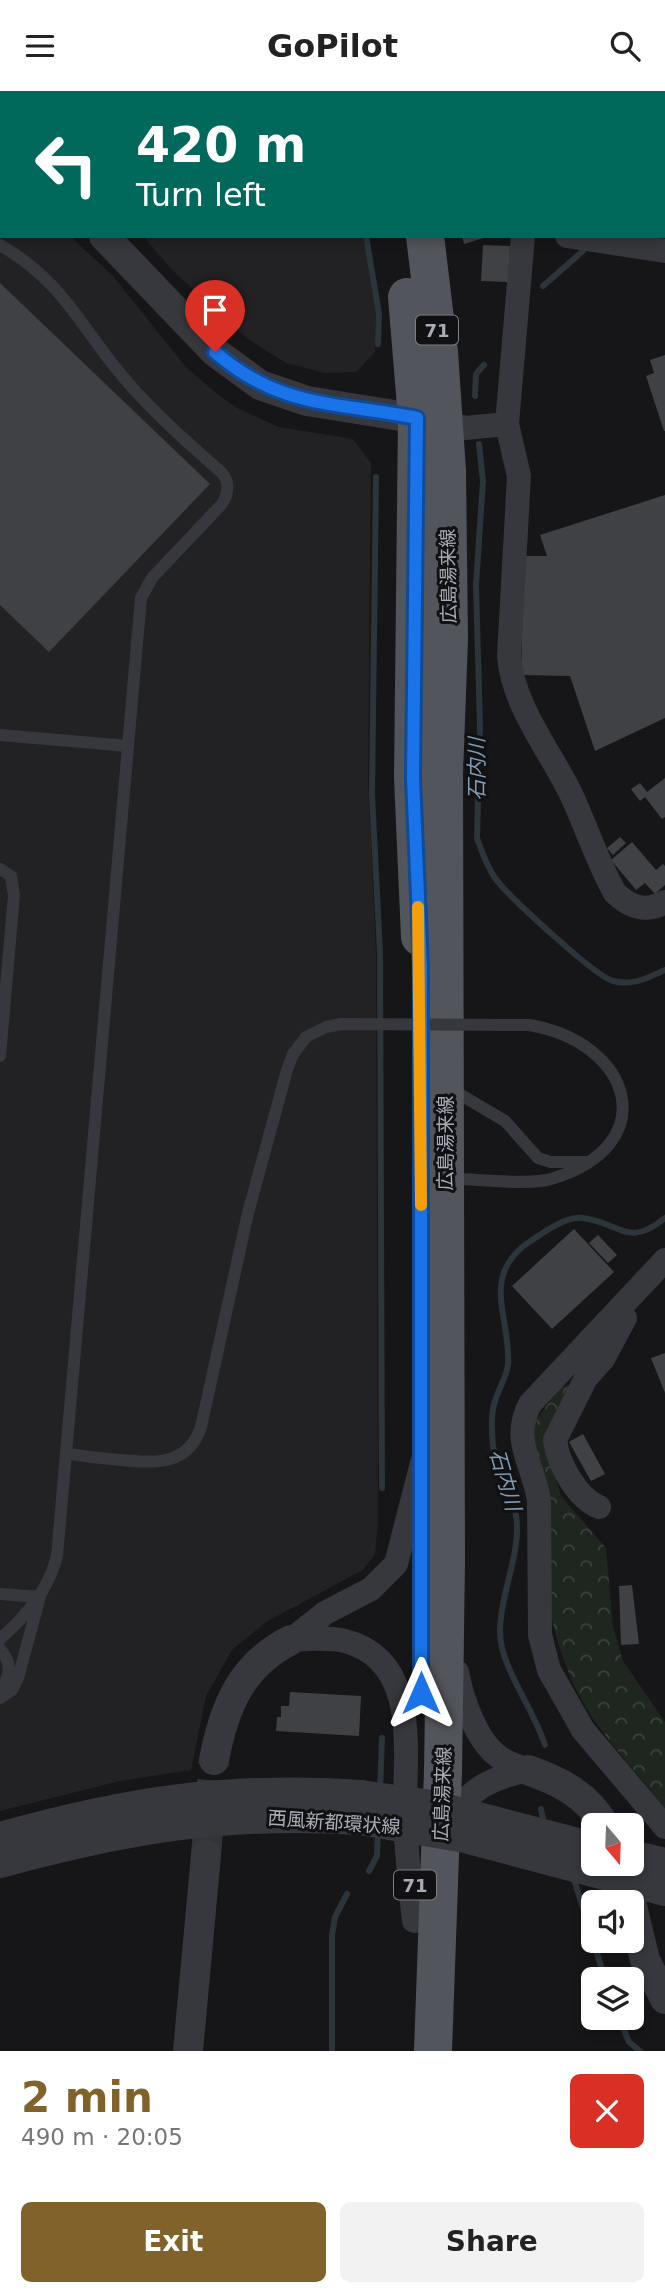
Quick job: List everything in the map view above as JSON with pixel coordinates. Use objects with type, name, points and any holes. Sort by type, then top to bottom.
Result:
[{"type":"main road","name":"広島湯来線","points":[[401,238],[431,421],[413,778],[421,957],[422,1463],[420,1733],[409,2051]]},
{"type":"main road","name":"広島湯来線","points":[[425,238],[431,421],[449,639],[444,852],[446,1606],[433,2051]]},
{"type":"main road","points":[[444,852],[460,946],[461,1095],[460,1202],[446,1244]]},
{"type":"street","points":[[106,238],[215,352],[252,380],[275,392],[307,401],[465,428],[507,424]]},
{"type":"street","points":[[523,238],[507,424],[520,477],[510,676],[519,698],[571,794],[615,893],[626,903],[643,909],[665,902]]},
{"type":"street","points":[[580,238],[665,251]]},
{"type":"street","points":[[665,1260],[640,1290],[530,1404],[522,1420],[520,1437],[536,1481],[539,1500],[542,1652],[563,1699],[583,1730],[642,1796],[665,1827]]},
{"type":"street","points":[[599,1507],[581,1495],[561,1462],[556,1450],[556,1432],[586,1378],[603,1359],[640,1290]]},
{"type":"street","points":[[214,1760],[225,1716],[236,1688],[261,1658],[291,1640],[325,1613],[371,1589],[396,1565],[422,1463]]},
{"type":"street","points":[[446,1606],[467,1710],[500,1758],[551,1778],[579,1795],[594,1813]]},
{"type":"street","points":[[291,1640],[331,1639],[358,1646],[385,1664],[396,1682],[405,1721],[405,1837],[414,1921]]},
{"type":"street","points":[[441,1839],[454,1815],[477,1787],[499,1777],[528,1770]]},
{"type":"street","name":"西風新都環状線","points":[[0,1837],[100,1811],[189,1796],[298,1791],[665,1891]]},
{"type":"street","name":"西風新都環状線","points":[[0,1863],[110,1835],[199,1821],[289,1817],[360,1808],[432,1805],[581,1844]]},
{"type":"street","points":[[188,2051],[206,1855]]},
{"type":"street","points":[[644,1858],[665,1863]]},
{"type":"street","points":[[643,1953],[665,1999]]},
{"type":"lane","points":[[0,245],[20,257],[57,288],[118,372],[159,417],[226,478],[227,489],[222,505],[152,577],[144,592],[128,745],[57,1556],[40,1597],[18,1678],[12,1690],[0,1696]]},
{"type":"lane","points":[[0,735],[128,745]]},
{"type":"lane","points":[[0,869],[10,876],[14,895],[0,1056]]},
{"type":"lane","points":[[66,1453],[156,1463],[177,1458],[193,1444],[201,1427],[248,1213],[287,1070],[293,1053],[306,1037],[326,1027],[341,1024],[528,1025],[547,1030],[595,1052],[609,1065],[618,1082],[623,1103],[621,1122],[609,1147],[593,1162],[549,1180],[461,1179]]},
{"type":"lane","points":[[461,1095],[505,1121],[538,1158],[551,1162],[593,1162]]},
{"type":"lane","points":[[0,1594],[40,1597]]},
{"type":"lane","points":[[0,1639],[24,1618],[40,1597]]},
{"type":"lane","points":[[0,1649],[8,1659],[10,1668],[0,1696]]},
{"type":"shaded area","points":[[0,238],[72,238],[113,276],[185,366],[217,394],[239,409],[279,427],[353,439],[371,463],[368,780],[376,952],[378,1523],[375,1554],[363,1570],[266,1622],[232,1650],[206,1696],[191,1770],[120,1781],[0,1811]]},
{"type":"shaded area","points":[[145,238],[363,238],[376,314],[375,352],[356,372],[325,373],[286,363],[249,340],[173,271]]},
{"type":"green space","points":[[574,1383],[548,1452],[561,1496],[606,1548],[613,1627],[623,1661],[665,1722],[665,1809],[592,1717],[574,1685],[551,1614],[544,1577],[530,1428],[560,1388]]},
{"type":"building","points":[[462,238],[484,238],[464,244]]},
{"type":"building","points":[[483,245],[510,246],[508,282],[481,281]]},
{"type":"building","points":[[0,283],[210,484],[49,652],[0,605]]},
{"type":"building","points":[[665,355],[664,431],[646,376],[654,373],[650,360]]},
{"type":"building","points":[[665,495],[665,718],[595,751],[570,676],[521,675],[524,556],[547,556],[540,535]]},
{"type":"building","points":[[665,778],[665,817],[662,819],[645,797],[640,801],[631,789],[640,783],[647,792]]},
{"type":"building","points":[[620,837],[626,843],[613,855],[607,848]]},
{"type":"building","points":[[632,842],[656,870],[663,864],[665,866],[665,885],[655,894],[645,883],[636,890],[611,860]]},
{"type":"building","points":[[574,1229],[614,1272],[552,1329],[512,1286]]},
{"type":"building","points":[[598,1235],[617,1255],[608,1263],[589,1243]]},
{"type":"building","points":[[665,1353],[665,1393],[651,1358]]},
{"type":"building","points":[[583,1434],[605,1474],[591,1481],[569,1442]]},
{"type":"building","points":[[632,1585],[639,1644],[621,1645],[619,1586]]},
{"type":"building","points":[[290,1692],[361,1696],[359,1736],[276,1731],[277,1717],[281,1717],[281,1706],[289,1706]]},
{"type":"waterway","points":[[366,238],[379,314],[378,344]]},
{"type":"waterway","name":"石内川","points":[[543,286],[583,251]]},
{"type":"waterway","name":"石内川","points":[[475,396],[476,374],[484,365]]},
{"type":"waterway","name":"石内川","points":[[479,444],[483,481],[476,585],[480,726],[477,838],[495,878],[533,917],[589,966],[613,981],[627,983],[665,970]]},
{"type":"waterway","points":[[376,477],[372,795],[380,953],[382,1488]]},
{"type":"waterway","name":"石内川","points":[[545,1745],[506,1661],[500,1634],[517,1527],[514,1506],[495,1456],[492,1432],[494,1403],[508,1364],[501,1300],[504,1272],[512,1258],[525,1245],[568,1220],[595,1220],[632,1233],[641,1232],[665,1218]]},
{"type":"waterway","points":[[380,1791],[382,1738]]},
{"type":"waterway","name":"石内川","points":[[541,1809],[544,1824]]},
{"type":"waterway","points":[[369,1871],[377,1856],[378,1830]]},
{"type":"waterway","name":"石内川","points":[[573,1876],[601,1967]]},
{"type":"waterway","points":[[332,2051],[332,1935],[335,1917],[347,1894]]},
{"type":"waterway","name":"石内川","points":[[624,2030],[629,2042],[640,2051]]},
{"type":"tunnel","points":[[206,1855],[214,1760]]},
{"type":"slow traffic","points":[[418,907],[421,1205]]},
{"type":"route","points":[[215,352],[244,376],[275,392],[324,404],[417,418],[413,778],[421,967],[421,1693]]}]
